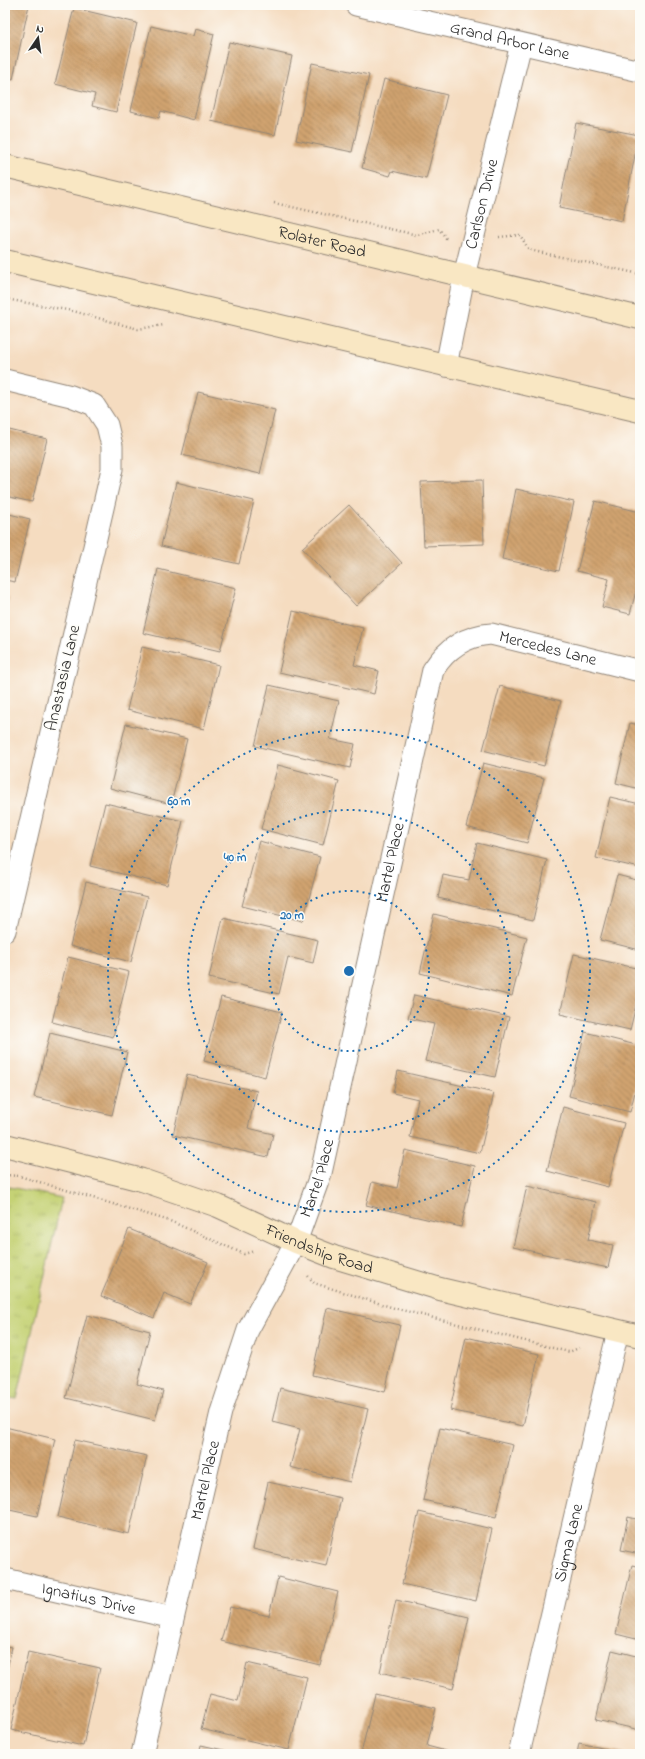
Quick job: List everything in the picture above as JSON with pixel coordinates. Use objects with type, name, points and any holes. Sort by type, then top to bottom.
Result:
[{"type":"main road","name":"Rolater Road","points":[[5,166],[640,318]]},
{"type":"main road","points":[[5,261],[640,411]]},
{"type":"main road","name":"Friendship Road","points":[[5,1145],[142,1180],[218,1206],[296,1242],[334,1257],[440,1289],[640,1336]]},
{"type":"street","name":"Grand Arbor Lane","points":[[356,5],[640,71]]},
{"type":"street","name":"Carlson Drive","points":[[446,366],[472,241],[521,44]]},
{"type":"street","name":"Anastasia Lane","points":[[5,380],[71,396],[94,405],[107,425],[112,446],[112,469],[5,931]]},
{"type":"street","name":"Mercedes Lane","points":[[457,644],[479,635],[492,634],[640,671]]},
{"type":"street","name":"Martel Place","points":[[142,1754],[221,1412],[248,1330],[296,1242],[321,1173],[433,670],[440,660],[457,644]]},
{"type":"street","name":"Sigma Lane","points":[[519,1754],[618,1331]]},
{"type":"street","name":"Ignatius Drive","points":[[5,1579],[173,1618]]},
{"type":"path","points":[[267,202],[417,235],[439,229],[446,238],[472,241],[520,235],[529,250],[640,274]]},
{"type":"path","points":[[5,1175],[19,1176],[170,1221],[244,1254],[257,1251]]},
{"type":"path","points":[[308,1276],[314,1284],[394,1308],[569,1352],[582,1348]]},
{"type":"green space","points":[[5,1186],[62,1198],[17,1399],[5,1397]]},
{"type":"building","points":[[5,5],[29,5],[13,79],[5,77]]},
{"type":"building","points":[[74,8],[137,23],[116,112],[92,106],[95,94],[55,84]]},
{"type":"building","points":[[151,26],[193,36],[195,29],[214,34],[194,120],[161,111],[159,118],[131,111]]},
{"type":"building","points":[[229,42],[292,56],[275,135],[211,121]]},
{"type":"building","points":[[312,63],[369,75],[352,152],[296,140]]},
{"type":"building","points":[[384,79],[447,95],[426,179],[392,171],[390,176],[362,168]]},
{"type":"building","points":[[576,123],[639,135],[622,221],[559,208]]},
{"type":"building","points":[[640,213],[640,227],[636,226]]},
{"type":"building","points":[[198,392],[275,410],[260,474],[182,455]]},
{"type":"building","points":[[5,429],[47,439],[32,502],[5,496]]},
{"type":"building","points":[[482,480],[484,544],[424,546],[421,482]]},
{"type":"building","points":[[176,482],[254,501],[239,564],[161,546]]},
{"type":"building","points":[[516,489],[574,502],[559,571],[502,559]]},
{"type":"building","points":[[595,501],[640,512],[640,576],[630,614],[602,607],[609,579],[577,571]]},
{"type":"building","points":[[349,505],[402,563],[356,606],[302,548]]},
{"type":"building","points":[[5,513],[30,519],[15,582],[5,580]]},
{"type":"building","points":[[158,569],[236,588],[220,651],[143,633]]},
{"type":"building","points":[[5,597],[8,598],[6,609],[5,609]]},
{"type":"building","points":[[293,611],[363,628],[354,665],[379,671],[374,694],[279,672]]},
{"type":"building","points":[[142,647],[219,665],[204,729],[127,710]]},
{"type":"building","points":[[269,685],[339,701],[330,739],[355,744],[350,768],[255,746]]},
{"type":"building","points":[[500,686],[561,701],[544,766],[483,750]]},
{"type":"building","points":[[630,723],[640,725],[640,789],[616,783]]},
{"type":"building","points":[[126,724],[187,739],[171,804],[110,788]]},
{"type":"building","points":[[483,763],[544,778],[527,843],[466,827]]},
{"type":"building","points":[[278,765],[339,781],[323,845],[261,829]]},
{"type":"building","points":[[610,797],[640,804],[640,868],[596,858]]},
{"type":"building","points":[[105,803],[183,821],[167,885],[90,866]]},
{"type":"building","points":[[259,841],[320,857],[303,921],[242,906]]},
{"type":"building","points":[[477,843],[547,860],[533,920],[438,898],[443,875],[469,880]]},
{"type":"building","points":[[617,875],[640,881],[640,950],[600,940]]},
{"type":"building","points":[[86,882],[147,897],[131,962],[70,946]]},
{"type":"building","points":[[434,914],[527,937],[512,996],[420,973]]},
{"type":"building","points":[[223,918],[318,940],[313,963],[288,957],[279,994],[209,978]]},
{"type":"building","points":[[574,954],[640,969],[640,993],[630,1030],[560,1014]]},
{"type":"building","points":[[68,957],[129,972],[113,1037],[52,1022]]},
{"type":"building","points":[[414,995],[509,1017],[495,1077],[425,1061],[434,1024],[408,1018]]},
{"type":"building","points":[[221,997],[282,1012],[265,1077],[204,1061]]},
{"type":"building","points":[[585,1032],[640,1046],[640,1072],[630,1112],[569,1096]]},
{"type":"building","points":[[50,1033],[127,1052],[112,1115],[34,1097]]},
{"type":"building","points":[[398,1071],[494,1093],[480,1153],[410,1137],[418,1099],[393,1093]]},
{"type":"building","points":[[187,1075],[257,1091],[248,1128],[273,1134],[268,1157],[173,1135]]},
{"type":"building","points":[[563,1107],[624,1123],[608,1187],[547,1171]]},
{"type":"building","points":[[405,1150],[475,1166],[461,1227],[366,1205],[372,1182],[397,1188]]},
{"type":"building","points":[[527,1186],[596,1202],[588,1240],[613,1245],[608,1268],[513,1247]]},
{"type":"building","points":[[129,1229],[208,1262],[190,1304],[164,1293],[154,1318],[101,1296]]},
{"type":"building","points":[[327,1308],[400,1325],[385,1392],[312,1375]]},
{"type":"building","points":[[87,1315],[150,1331],[137,1384],[163,1391],[155,1420],[66,1398]]},
{"type":"building","points":[[466,1337],[539,1354],[523,1426],[450,1410]]},
{"type":"building","points":[[280,1388],[368,1409],[350,1482],[290,1467],[300,1429],[272,1422]]},
{"type":"building","points":[[5,1427],[55,1439],[37,1516],[5,1509]]},
{"type":"building","points":[[440,1428],[513,1445],[496,1517],[423,1500]]},
{"type":"building","points":[[75,1440],[147,1456],[129,1534],[58,1517]]},
{"type":"building","points":[[268,1482],[341,1498],[326,1566],[253,1549]]},
{"type":"building","points":[[419,1512],[492,1529],[476,1601],[402,1584]]},
{"type":"building","points":[[628,1517],[640,1520],[640,1554],[621,1550]]},
{"type":"building","points":[[632,1565],[640,1567],[640,1640],[616,1634]]},
{"type":"building","points":[[278,1577],[338,1592],[320,1665],[221,1641],[230,1607],[269,1616]]},
{"type":"building","points":[[396,1600],[469,1617],[453,1689],[380,1672]]},
{"type":"building","points":[[5,1646],[12,1647],[6,1674],[5,1674]]},
{"type":"building","points":[[612,1650],[640,1657],[640,1730],[596,1720]]},
{"type":"building","points":[[28,1652],[100,1668],[83,1746],[11,1730]]},
{"type":"building","points":[[247,1663],[307,1677],[289,1750],[201,1729],[210,1694],[238,1701]]},
{"type":"building","points":[[375,1694],[436,1708],[427,1746],[457,1754],[361,1754]]},
{"type":"building","points":[[579,1743],[625,1753],[625,1754],[577,1754]]},
{"type":"building","points":[[201,1745],[237,1753],[237,1754],[199,1754]]}]
